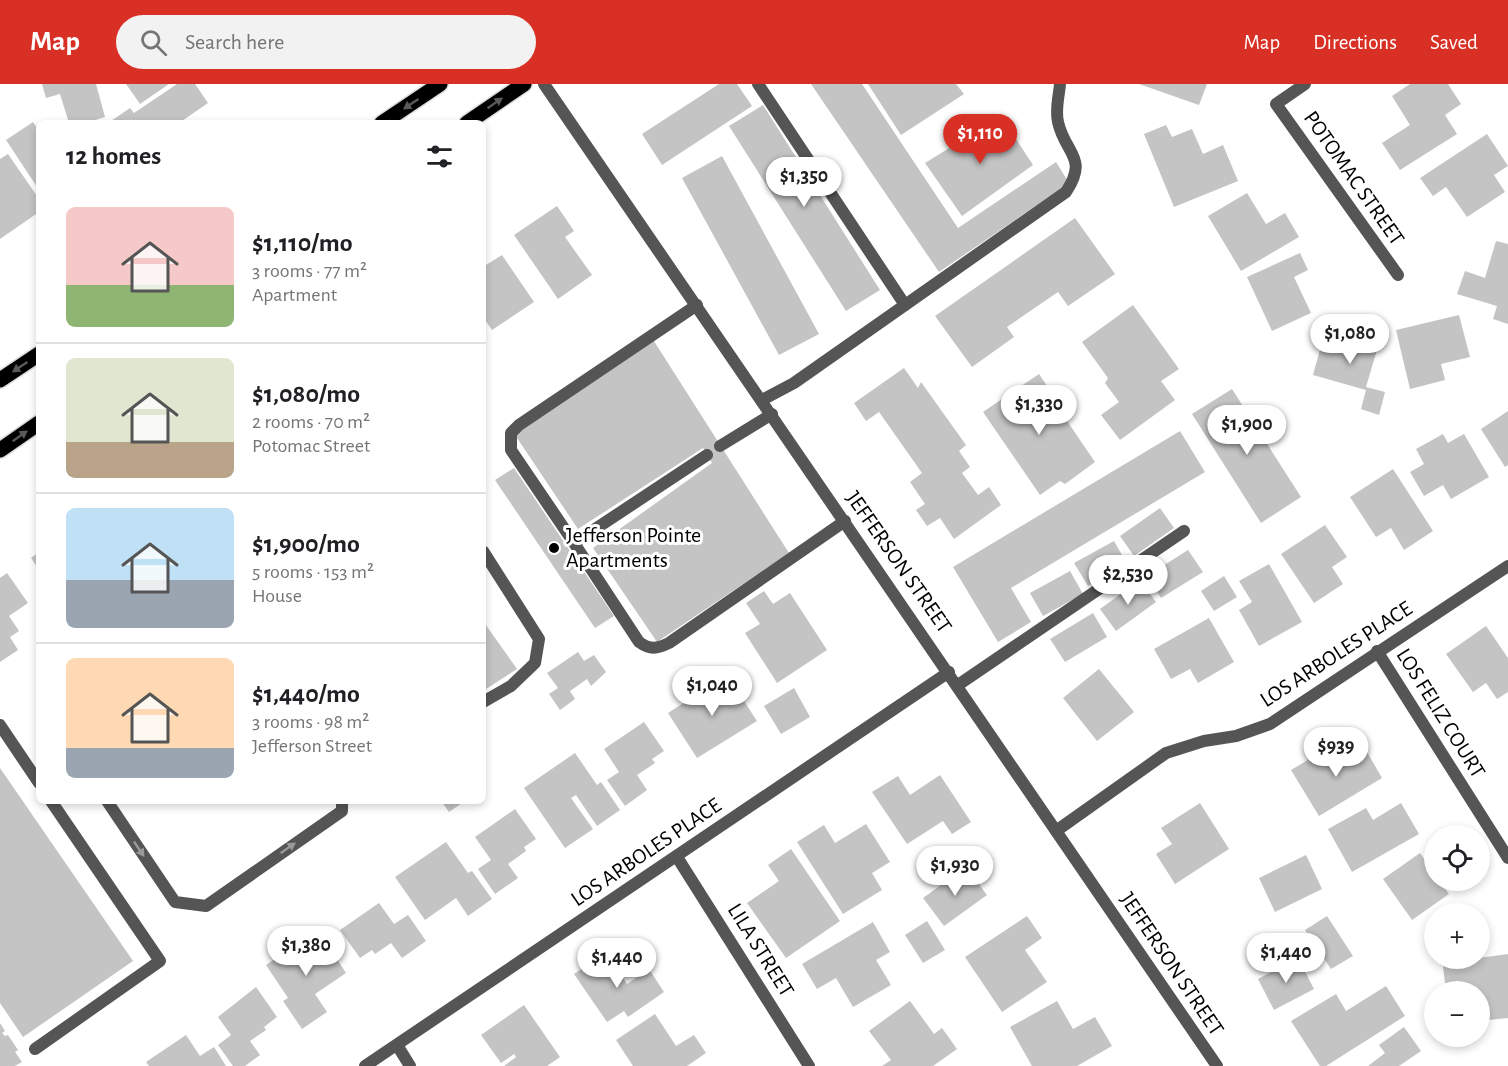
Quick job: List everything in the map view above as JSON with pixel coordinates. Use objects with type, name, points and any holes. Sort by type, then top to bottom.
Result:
[{"type":"main road","points":[[386,120],[440,84]]},
{"type":"main road","points":[[471,120],[524,84]]},
{"type":"main road","points":[[0,380],[36,356]]},
{"type":"main road","points":[[0,450],[36,425]]},
{"type":"street","name":"JEFFERSON STREET","points":[[544,84],[1217,1066]]},
{"type":"street","points":[[758,84],[905,305]]},
{"type":"street","points":[[762,400],[794,383],[1066,192],[1076,178],[1077,167],[1076,158],[1058,124],[1056,111],[1060,84]]},
{"type":"street","name":"POTOMAC STREET","points":[[1305,84],[1276,104],[1398,275]]},
{"type":"street","points":[[696,306],[519,425],[512,433],[511,450],[639,642],[648,648],[659,648],[845,521]]},
{"type":"street","points":[[720,446],[772,414]]},
{"type":"street","points":[[574,543],[707,455]]},
{"type":"street","points":[[958,685],[1184,531]]},
{"type":"street","points":[[486,556],[539,639],[535,663],[511,686],[486,700]]},
{"type":"street","name":"LOS ARBOLES PLACE","points":[[1056,831],[1166,753],[1204,741],[1236,736],[1270,724],[1508,566]]},
{"type":"street","name":"LOS FELIZ COURT","points":[[1377,651],[1508,858]]},
{"type":"street","name":"LOS ARBOLES PLACE","points":[[365,1066],[949,672]]},
{"type":"street","points":[[0,725],[36,779]]},
{"type":"street","points":[[35,1049],[160,961],[53,804]]},
{"type":"street","points":[[108,804],[175,902],[206,906],[342,811],[342,804]]},
{"type":"street","name":"LILA STREET","points":[[677,857],[809,1066]]},
{"type":"street","points":[[397,1045],[410,1066]]},
{"type":"building","points":[[42,84],[96,84],[105,117],[96,120],[68,120],[60,94],[46,98]]},
{"type":"building","points":[[126,84],[169,84],[140,104]]},
{"type":"building","points":[[177,84],[195,84],[208,103],[183,120],[112,120],[130,108],[134,113]]},
{"type":"building","points":[[719,84],[737,84],[752,106],[662,165],[642,134]]},
{"type":"building","points":[[811,84],[862,84],[958,228],[1056,162],[1069,183],[939,272]]},
{"type":"building","points":[[868,84],[956,84],[964,94],[901,135]]},
{"type":"building","points":[[1139,84],[1207,84],[1199,105]]},
{"type":"building","points":[[1410,84],[1448,84],[1461,104],[1445,115],[1457,134],[1400,170],[1382,143],[1410,125],[1392,96]]},
{"type":"building","points":[[763,105],[880,290],[846,311],[729,126]]},
{"type":"building","points":[[1001,116],[1033,165],[962,216],[925,163]]},
{"type":"building","points":[[33,122],[36,126],[36,185],[6,140]]},
{"type":"building","points":[[1166,125],[1172,137],[1192,129],[1203,154],[1223,145],[1238,181],[1174,207],[1144,134]]},
{"type":"building","points":[[1487,134],[1508,166],[1494,175],[1505,192],[1467,217],[1446,187],[1433,196],[1420,178]]},
{"type":"building","points":[[8,154],[36,195],[36,214],[0,239],[0,159]]},
{"type":"building","points":[[722,156],[819,334],[779,355],[682,178]]},
{"type":"building","points":[[1247,193],[1266,224],[1285,213],[1299,237],[1241,271],[1208,216]]},
{"type":"building","points":[[557,206],[574,231],[565,237],[592,275],[558,299],[514,235]]},
{"type":"building","points":[[1075,218],[1115,274],[1068,306],[1058,292],[1007,327],[1014,337],[972,367],[935,316]]},
{"type":"building","points":[[1496,241],[1508,244],[1508,324],[1493,319],[1497,306],[1457,294],[1465,271],[1485,278]]},
{"type":"building","points":[[1300,253],[1308,270],[1294,277],[1311,313],[1272,331],[1247,277]]},
{"type":"building","points":[[502,255],[534,302],[492,330],[486,321],[486,265]]},
{"type":"building","points":[[1133,305],[1179,369],[1161,381],[1175,400],[1120,440],[1101,415],[1119,402],[1105,383],[1108,378],[1082,342]]},
{"type":"building","points":[[1459,315],[1470,357],[1441,364],[1445,380],[1410,389],[1396,330]]},
{"type":"building","points":[[1326,328],[1379,343],[1366,387],[1385,392],[1379,415],[1361,409],[1366,390],[1313,375]]},
{"type":"building","points":[[652,338],[789,553],[657,642],[593,548],[712,463],[703,448],[578,529],[515,435]]},
{"type":"building","points":[[904,368],[918,388],[921,382],[966,445],[959,451],[970,467],[962,473],[978,495],[989,487],[1001,505],[954,539],[940,518],[927,526],[916,510],[925,504],[910,482],[922,473],[879,412],[866,421],[854,403]]},
{"type":"building","points":[[1039,374],[1056,399],[1046,406],[1057,423],[1065,418],[1095,462],[1065,484],[1060,481],[1040,495],[983,412]]},
{"type":"building","points":[[1232,389],[1301,497],[1261,523],[1192,414]]},
{"type":"building","points":[[1508,411],[1508,465],[1505,467],[1481,429]]},
{"type":"building","points":[[1180,431],[1205,472],[1011,588],[1031,622],[998,642],[953,567]]},
{"type":"building","points":[[1443,434],[1448,443],[1464,434],[1489,477],[1451,499],[1443,485],[1424,496],[1410,472],[1424,464],[1416,449]]},
{"type":"building","name":"Jefferson Pointe Apartments","points":[[514,468],[614,616],[595,628],[495,480]]},
{"type":"building","points":[[1393,469],[1433,531],[1404,550],[1391,528],[1376,537],[1350,497]]},
{"type":"building","points":[[1160,508],[1174,528],[1134,556],[1120,536]]},
{"type":"building","points":[[1325,525],[1347,557],[1332,567],[1343,584],[1314,603],[1281,554]]},
{"type":"building","points":[[1114,541],[1127,564],[1088,586],[1074,563]]},
{"type":"building","points":[[1188,550],[1203,572],[1161,598],[1147,576]]},
{"type":"building","points":[[36,554],[36,566],[31,558]]},
{"type":"building","points":[[1269,564],[1302,622],[1259,646],[1239,610],[1252,602],[1239,581]]},
{"type":"building","points":[[1070,571],[1083,594],[1043,616],[1030,593]]},
{"type":"building","points":[[7,573],[28,603],[9,616],[19,631],[10,637],[18,650],[0,662],[0,578]]},
{"type":"building","points":[[1224,576],[1237,597],[1214,611],[1201,591]]},
{"type":"building","points":[[1140,580],[1156,602],[1116,631],[1100,609]]},
{"type":"building","points":[[764,591],[773,604],[790,593],[827,650],[777,683],[745,633],[760,624],[746,603]]},
{"type":"building","points":[[1093,613],[1107,637],[1065,662],[1050,639]]},
{"type":"building","points":[[1209,618],[1234,662],[1198,683],[1190,669],[1171,679],[1154,649]]},
{"type":"building","points":[[486,625],[517,669],[486,689]]},
{"type":"building","points":[[1486,626],[1508,658],[1508,692],[1497,699],[1486,683],[1473,692],[1446,654]]},
{"type":"building","points":[[578,652],[584,661],[594,655],[606,672],[591,686],[587,679],[570,691],[575,699],[560,710],[549,694],[558,688],[547,673]]},
{"type":"building","points":[[1099,669],[1134,712],[1097,741],[1063,698]]},
{"type":"building","points":[[727,675],[757,721],[697,758],[668,713]]},
{"type":"building","points":[[794,688],[810,717],[781,734],[764,706]]},
{"type":"building","points":[[644,722],[664,751],[652,759],[655,763],[637,775],[647,790],[625,806],[607,780],[619,772],[604,749]]},
{"type":"building","points":[[1363,745],[1382,778],[1319,816],[1291,770],[1328,748],[1336,761]]},
{"type":"building","points":[[575,753],[597,785],[601,782],[620,810],[597,826],[576,795],[571,798],[593,829],[565,848],[524,788]]},
{"type":"building","points":[[0,768],[133,961],[23,1037],[0,1003]]},
{"type":"building","points":[[940,775],[971,822],[952,834],[943,821],[907,844],[872,792],[898,776],[910,795]]},
{"type":"building","points":[[1200,803],[1229,849],[1175,884],[1156,854],[1172,844],[1161,828]]},
{"type":"building","points":[[1401,803],[1419,834],[1352,872],[1328,829],[1366,808],[1373,820]]},
{"type":"building","points":[[443,804],[461,804],[449,812]]},
{"type":"building","points":[[515,809],[536,839],[524,847],[526,851],[508,864],[518,878],[495,894],[478,869],[491,860],[475,837]]},
{"type":"building","points":[[866,824],[890,862],[872,873],[882,890],[843,914],[797,842],[824,825],[835,843]]},
{"type":"building","points":[[446,842],[468,873],[472,871],[492,899],[468,916],[456,898],[425,920],[395,877]]},
{"type":"building","points":[[791,849],[840,921],[786,958],[747,903],[779,881],[768,865]]},
{"type":"building","points":[[1420,853],[1424,859],[1424,891],[1447,891],[1449,894],[1436,903],[1424,903],[1424,912],[1412,920],[1383,879]]},
{"type":"building","points":[[1306,855],[1322,889],[1275,912],[1259,878]]},
{"type":"building","points":[[966,867],[987,895],[944,926],[923,898]]},
{"type":"building","points":[[379,903],[394,924],[408,915],[426,941],[402,958],[391,943],[375,954],[372,950],[360,958],[340,930]]},
{"type":"building","points":[[1027,916],[1042,938],[1025,950],[1047,982],[1002,1012],[965,957]]},
{"type":"building","points":[[1327,916],[1353,956],[1331,969],[1305,930]]},
{"type":"building","points":[[927,921],[945,950],[923,963],[905,935]]},
{"type":"building","points":[[873,922],[890,952],[876,960],[891,985],[853,1007],[836,978],[817,989],[802,964]]},
{"type":"building","points":[[318,930],[346,973],[315,994],[327,1012],[302,1029],[283,1001],[288,998],[266,965]]},
{"type":"building","points":[[606,953],[627,984],[649,969],[664,992],[628,1017],[624,1011],[607,1022],[574,974]]},
{"type":"building","points":[[1508,954],[1508,1018],[1490,1020],[1490,981],[1445,981],[1443,969],[1490,969],[1490,956]]},
{"type":"building","points":[[1298,958],[1314,989],[1274,1010],[1258,979]]},
{"type":"building","points":[[1386,986],[1405,1016],[1326,1066],[1320,1066],[1291,1021],[1336,994],[1346,1011]]},
{"type":"building","points":[[256,987],[277,1017],[264,1027],[266,1030],[250,1041],[260,1055],[245,1066],[233,1066],[218,1045],[231,1035],[218,1017]]},
{"type":"building","points":[[910,1001],[934,1034],[942,1028],[957,1049],[933,1066],[882,1066],[891,1060],[869,1031]]},
{"type":"building","points":[[1057,1001],[1073,1029],[1095,1017],[1112,1046],[1077,1066],[1032,1066],[1010,1027]]},
{"type":"building","points":[[524,1005],[560,1057],[547,1066],[504,1066],[516,1057],[514,1054],[501,1063],[481,1035]]},
{"type":"building","points":[[655,1014],[676,1046],[694,1035],[706,1053],[687,1066],[633,1066],[616,1040]]},
{"type":"building","points":[[0,1023],[5,1031],[2,1033],[5,1036],[8,1035],[18,1050],[15,1052],[22,1062],[15,1066],[0,1066]]},
{"type":"building","points":[[1404,1027],[1421,1051],[1399,1066],[1368,1066],[1385,1053],[1379,1045]]},
{"type":"building","points":[[186,1035],[200,1056],[214,1047],[226,1066],[149,1066],[146,1062]]},
{"type":"place","name":"Jefferson Pointe Apartments","points":[[554,548]]}]
